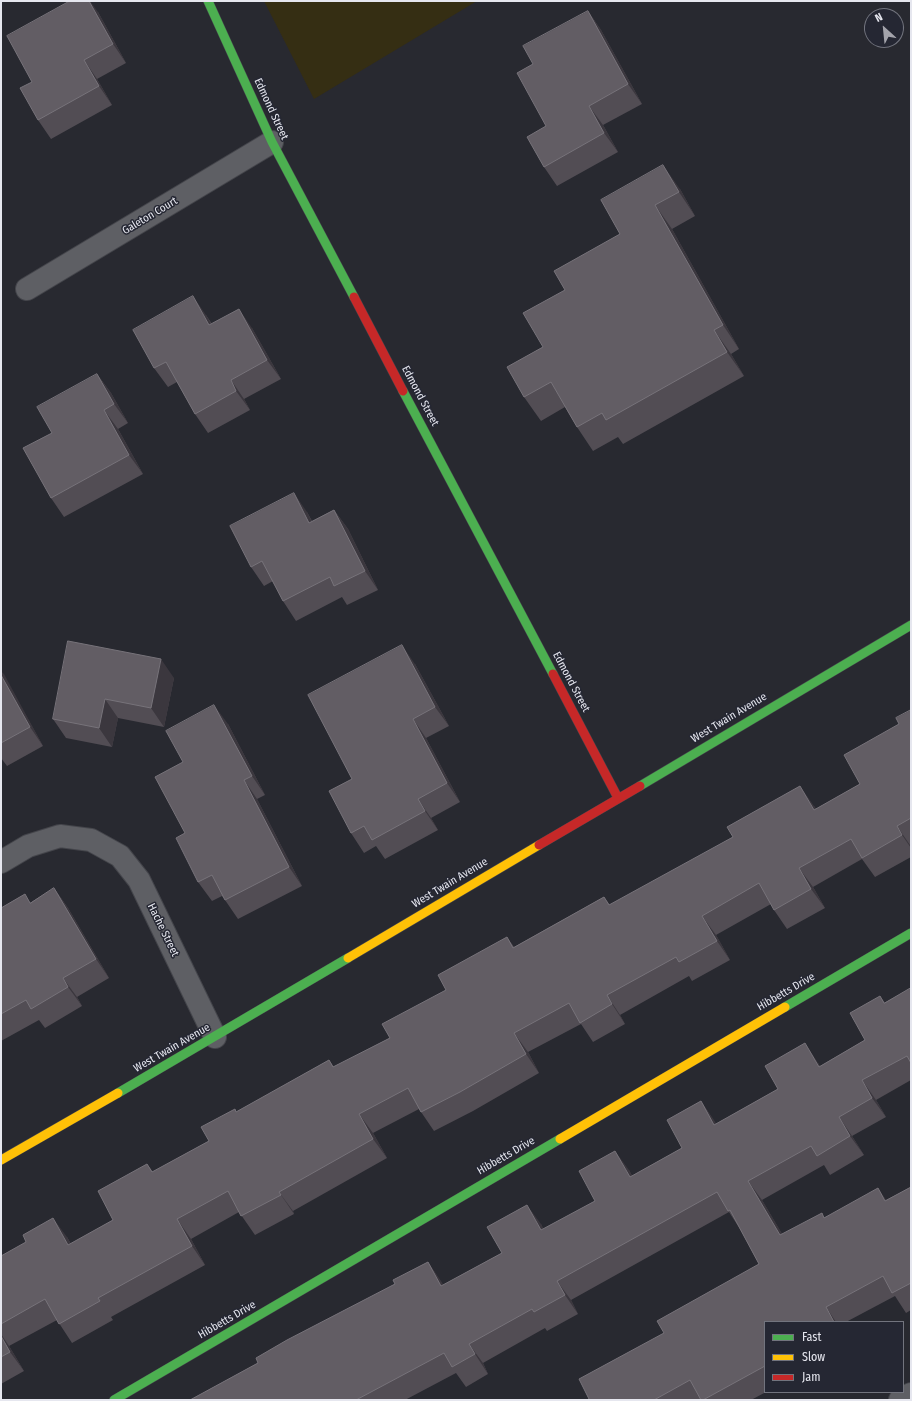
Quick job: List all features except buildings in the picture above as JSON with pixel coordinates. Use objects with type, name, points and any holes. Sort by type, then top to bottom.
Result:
[{"type":"street","name":"Edmond Street","points":[[208,1],[272,142],[618,798]]},
{"type":"street","name":"Galeton Court","points":[[27,289],[272,142]]},
{"type":"street","name":"West Twain Avenue","points":[[1,1160],[215,1036],[911,625]]},
{"type":"street","name":"Hache Street","points":[[1,862],[28,846],[60,836],[91,840],[120,856],[138,880],[215,1036]]},
{"type":"street","name":"Hibbetts Drive","points":[[114,1400],[911,933]]},
{"type":"street","points":[[900,1400],[911,1394]]},
{"type":"sand","points":[[264,1],[477,1],[314,99]]},
{"type":"traffic: fast","points":[[208,1],[272,142],[354,297]]},
{"type":"traffic: fast","points":[[403,391],[553,674]]},
{"type":"traffic: fast","points":[[640,786],[911,625]]},
{"type":"traffic: fast","points":[[785,1007],[911,933]]},
{"type":"traffic: fast","points":[[118,1093],[348,958]]},
{"type":"traffic: fast","points":[[114,1400],[560,1139]]},
{"type":"traffic: slow","points":[[348,958],[539,845]]},
{"type":"traffic: slow","points":[[560,1139],[785,1007]]},
{"type":"traffic: slow","points":[[1,1160],[118,1093]]},
{"type":"traffic: jam","points":[[354,297],[403,391]]},
{"type":"traffic: jam","points":[[553,674],[618,798]]},
{"type":"traffic: jam","points":[[539,845],[640,786]]}]
